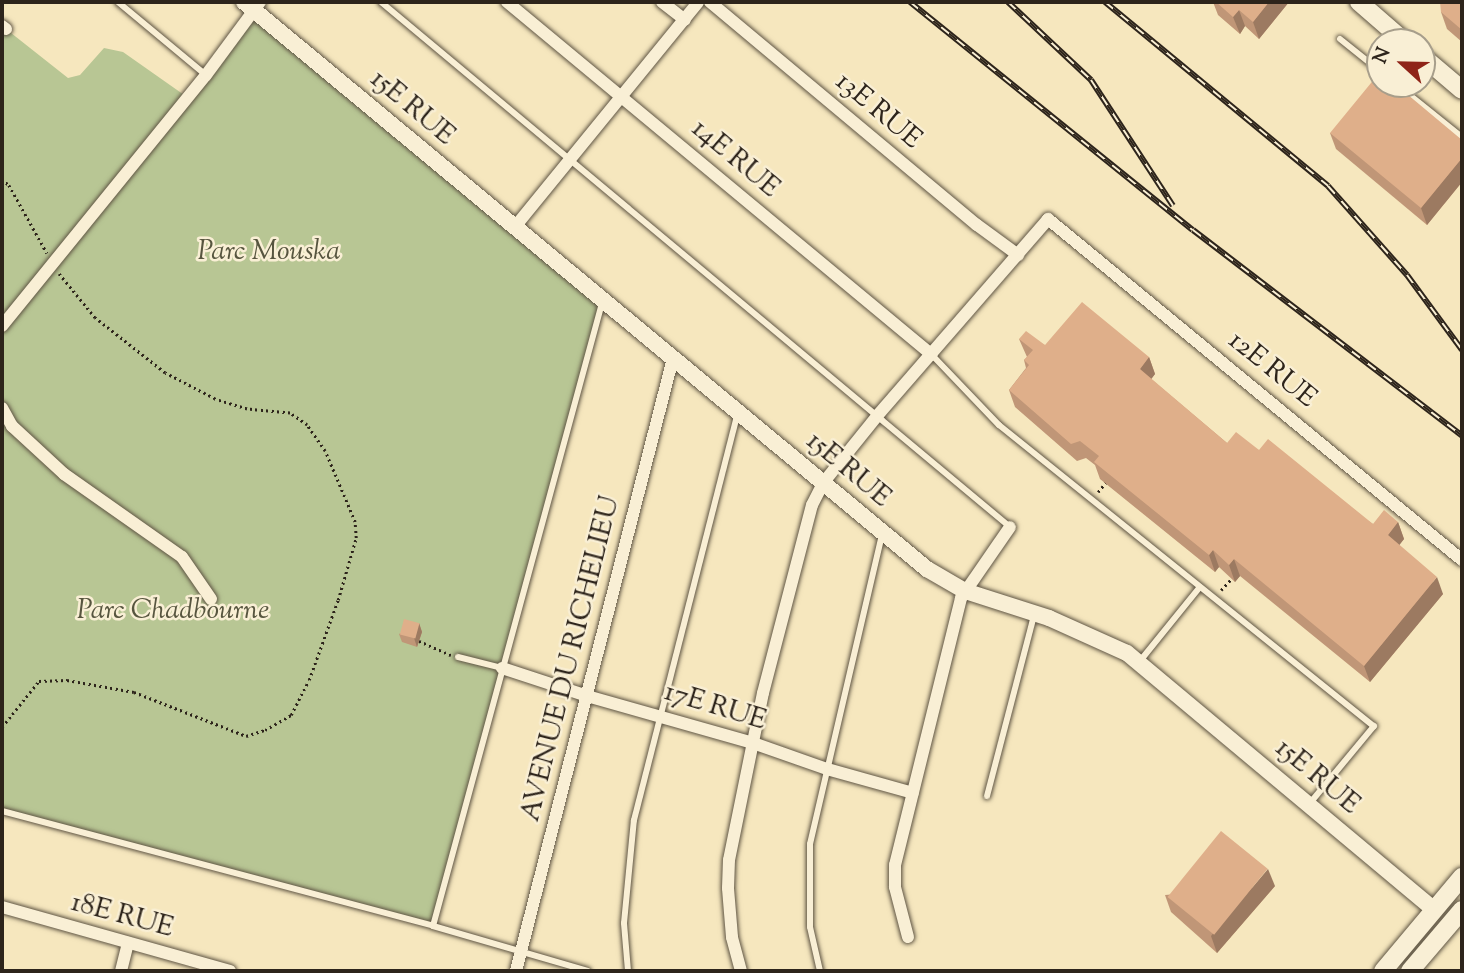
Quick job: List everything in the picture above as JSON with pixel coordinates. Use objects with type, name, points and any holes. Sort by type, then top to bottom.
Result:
[{"type":"main road","points":[[1361,3],[1389,28]]},
{"type":"main road","points":[[1436,68],[1462,90]]},
{"type":"main road","points":[[1383,971],[1462,877]]},
{"type":"main road","points":[[1410,971],[1459,921]]},
{"type":"street","name":"14E RUE","points":[[507,2],[932,355]]},
{"type":"street","points":[[662,2],[685,20]]},
{"type":"street","points":[[514,228],[698,2]]},
{"type":"street","name":"13E RUE","points":[[710,2],[977,225],[1018,255]]},
{"type":"street","points":[[2,326],[206,75],[252,4]]},
{"type":"street","name":"15E RUE","points":[[252,4],[514,228],[927,569],[965,591],[1106,642],[1139,662],[1434,910],[1459,921]]},
{"type":"street","name":"12E RUE","points":[[1018,255],[1048,219],[1462,560]]},
{"type":"street","points":[[741,971],[732,937],[728,888],[734,827],[788,593],[812,505],[823,483],[877,416],[1018,255]]},
{"type":"street","name":"AVENUE DU RICHELIEU","points":[[516,971],[673,358]]},
{"type":"street","points":[[2,408],[12,426],[64,474],[182,558],[211,599]]},
{"type":"street","points":[[908,937],[895,887],[895,866],[913,793],[965,591],[1010,527]]},
{"type":"street","name":"17E RUE","points":[[502,668],[913,793]]},
{"type":"street","name":"18E RUE","points":[[2,907],[230,971]]},
{"type":"street","points":[[121,971],[128,943]]},
{"type":"lane","points":[[118,2],[206,75]]},
{"type":"lane","points":[[381,2],[1010,527]]},
{"type":"lane","points":[[1340,39],[1366,60]]},
{"type":"lane","points":[[1413,98],[1462,137]]},
{"type":"lane","points":[[433,926],[603,301]]},
{"type":"lane","points":[[932,355],[999,425],[1374,726],[1309,805]]},
{"type":"lane","points":[[628,971],[624,923],[634,820],[738,412]]},
{"type":"lane","points":[[820,971],[810,927],[810,844],[883,532]]},
{"type":"lane","points":[[1139,662],[1200,587]]},
{"type":"lane","points":[[987,796],[1034,614]]},
{"type":"lane","points":[[458,657],[502,668]]},
{"type":"lane","points":[[2,811],[433,926],[520,954],[587,971]]},
{"type":"path","points":[[2,179],[9,185],[61,278],[95,318],[165,373],[215,399],[247,409],[290,413],[307,425],[324,451],[355,522],[355,538],[338,600],[309,680],[291,715],[265,730],[246,736],[134,692],[67,680],[39,681],[2,727]]},
{"type":"path","points":[[1093,499],[1114,473]]},
{"type":"path","points":[[1214,598],[1239,570]]},
{"type":"path","points":[[419,641],[442,653]]},
{"type":"green space","name":"Parc Mouska","points":[[253,10],[602,301],[433,926],[2,811],[2,34],[6,29],[68,78],[80,75],[104,48],[123,52],[187,97]]},
{"type":"building","points":[[1216,2],[1269,2],[1253,22],[1239,10],[1233,17]]},
{"type":"building","points":[[1440,2],[1462,2],[1462,30],[1441,12]]},
{"type":"building","points":[[1366,89],[1366,98],[1412,98],[1462,140],[1462,158],[1421,208],[1330,133]]},
{"type":"building","points":[[1082,302],[1149,357],[1140,369],[1227,443],[1236,432],[1259,450],[1268,439],[1373,524],[1384,510],[1398,522],[1388,535],[1437,577],[1364,666],[1234,559],[1229,565],[1213,550],[1209,555],[1094,462],[1099,456],[1080,441],[1071,444],[1009,390],[1029,365],[1024,360],[1033,350],[1019,339],[1026,331],[1045,345]]},
{"type":"building","points":[[404,619],[419,623],[415,639],[400,634]]},
{"type":"building","points":[[1221,831],[1268,869],[1214,935],[1168,897]]},
{"type":"railway","points":[[910,2],[1193,230],[1462,436]]},
{"type":"railway","points":[[1008,2],[1091,80],[1173,206]]},
{"type":"railway","points":[[1105,2],[1328,186],[1407,275],[1462,350]]},
{"type":"park label","name":"Parc Chadbourne","points":[[173,611]]}]
